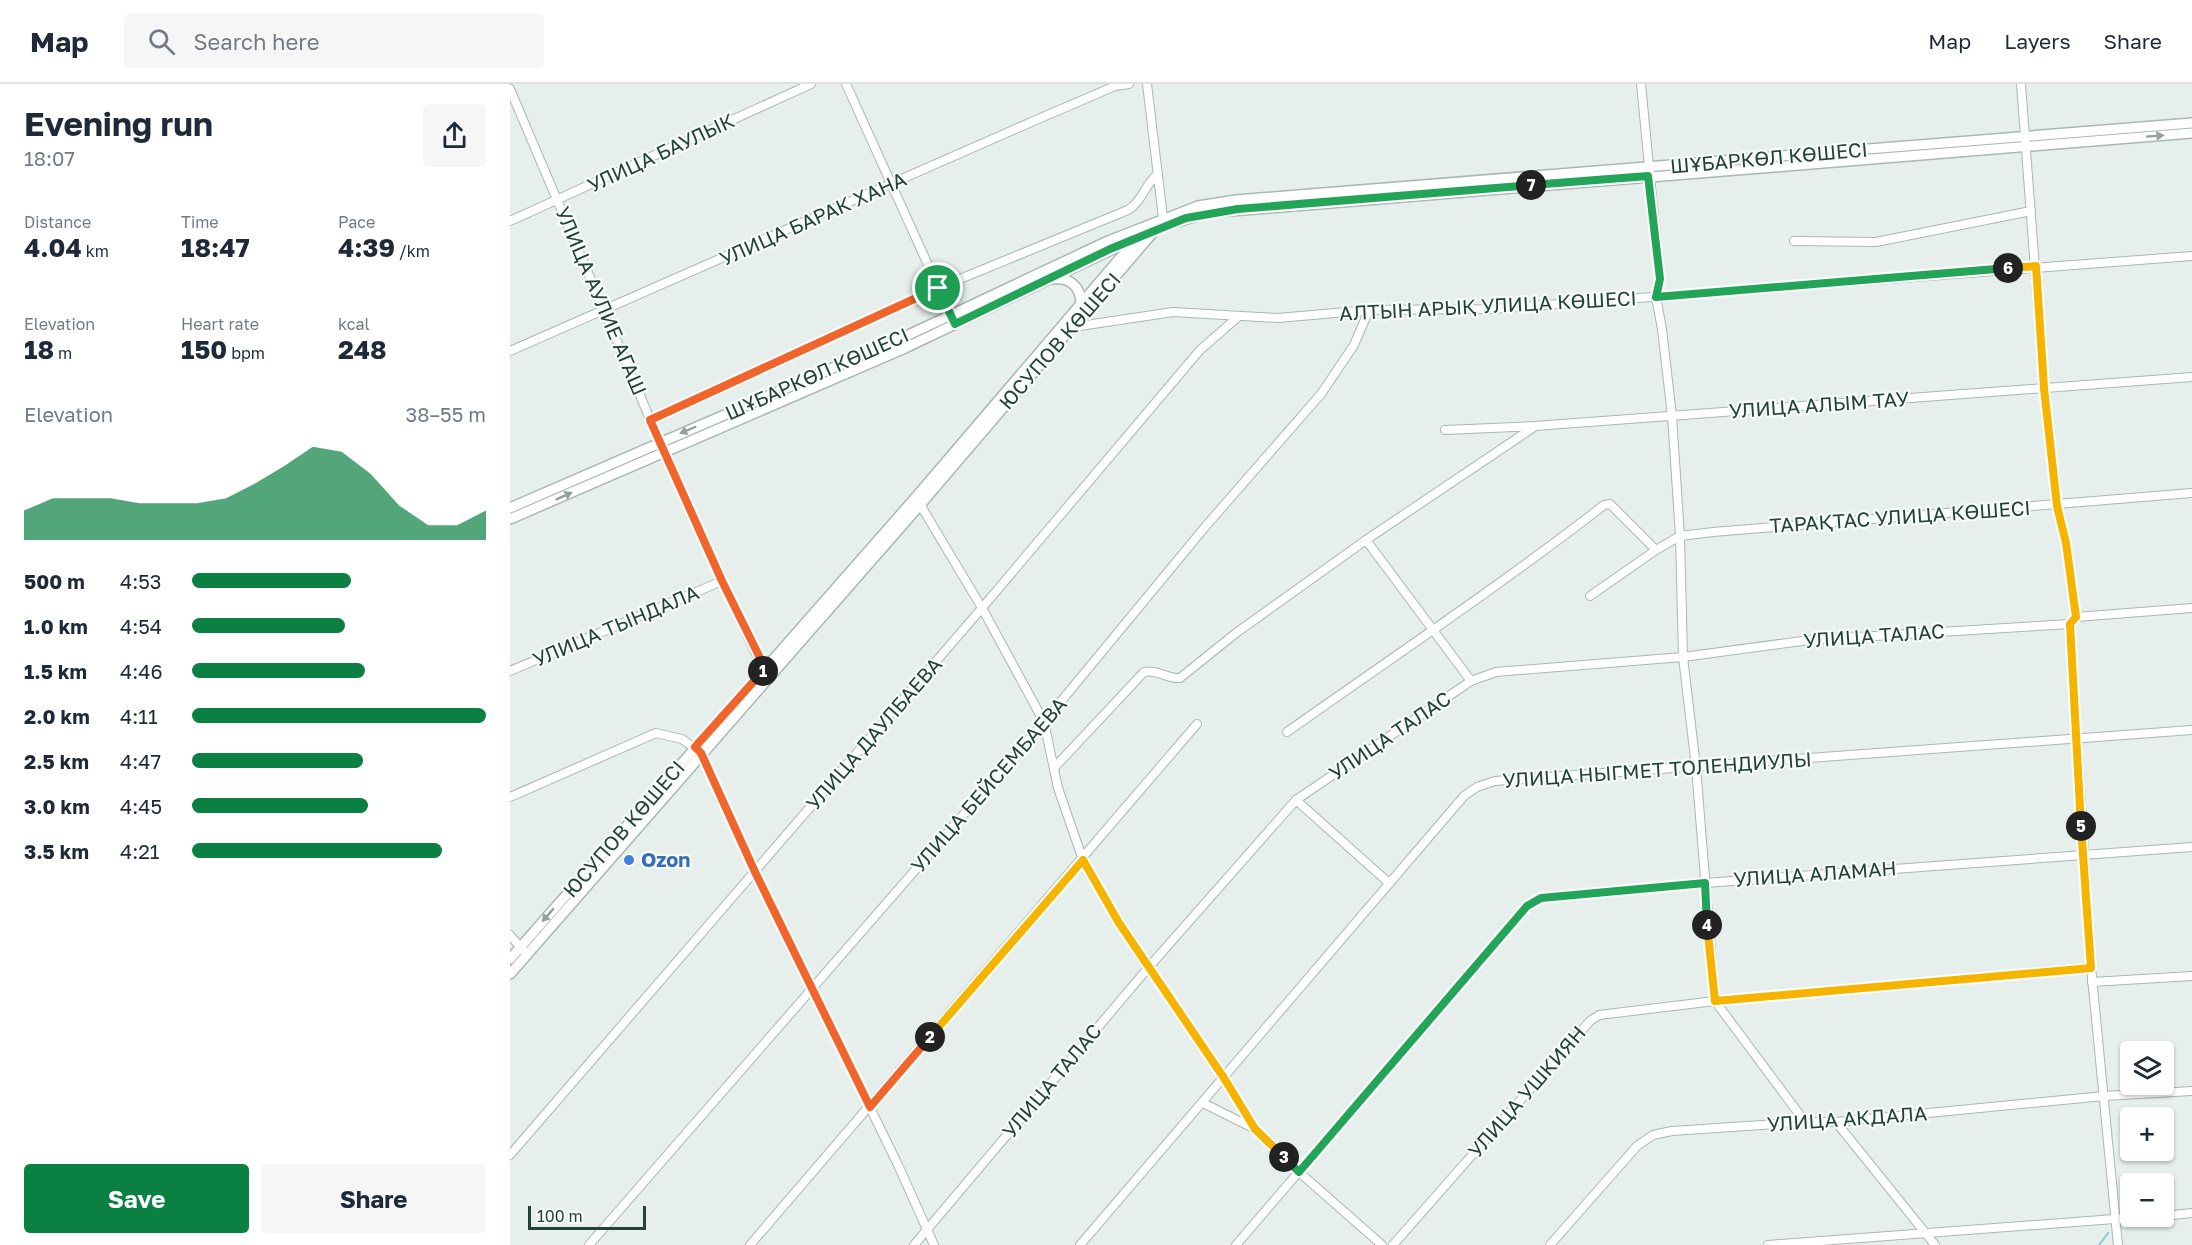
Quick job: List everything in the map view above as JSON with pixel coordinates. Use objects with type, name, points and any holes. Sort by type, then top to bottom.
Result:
[{"type":"street","points":[[510,88],[519,84]]},
{"type":"street","name":"УЛИЦА БАУЛЫК","points":[[510,221],[811,84]]},
{"type":"street","points":[[846,84],[953,319]]},
{"type":"street","name":"УЛИЦА БАРАК ХАНА","points":[[510,351],[1115,87],[1129,84]]},
{"type":"street","points":[[1147,84],[1163,218],[1157,228]]},
{"type":"street","points":[[1641,84],[1660,279],[1656,297],[1672,416],[1680,536],[1683,657],[1715,1001],[1805,1122]]},
{"type":"street","points":[[2021,84],[2044,388],[2057,506],[2066,543],[2076,617]]},
{"type":"street","name":"УЛИЦА АУЛИЕ АГАШ","points":[[510,88],[650,420],[722,581],[769,671]]},
{"type":"street","name":"ШҰБАРКӨЛ КӨШЕСІ","points":[[510,508],[662,447],[1042,282],[1157,228],[1208,213],[1648,172],[2027,141],[2192,123]]},
{"type":"street","name":"ШҰБАРКӨЛ КӨШЕСІ","points":[[2027,141],[2192,133]]},
{"type":"street","name":"ШҰБАРКӨЛ КӨШЕСІ","points":[[953,319],[1163,218],[1198,206],[1236,200],[1648,172]]},
{"type":"street","points":[[650,420],[938,288],[1128,210],[1137,204],[1149,183],[1158,174]]},
{"type":"street","points":[[1794,240],[1876,242],[2031,211]]},
{"type":"street","name":"ЮСУПОВ КӨШЕСІ","points":[[918,501],[1121,257],[1157,228]]},
{"type":"street","name":"ЮСУПОВ КӨШЕСІ","points":[[510,959],[769,671],[1073,327],[1157,228]]},
{"type":"street","name":"АЛТЫН АРЫҚ УЛИЦА КӨШЕСІ","points":[[1073,327],[1173,312],[1278,318],[1369,310],[1493,309],[2192,255]]},
{"type":"street","points":[[1042,282],[1057,278],[1071,282],[1079,292],[1081,304]]},
{"type":"street","name":"УЛИЦА БЕЙСЕМБАЕВА","points":[[590,1245],[1044,722],[1205,527],[1321,394],[1354,345],[1369,310]]},
{"type":"street","name":"УЛИЦА ДАУЛБАЕВА","points":[[510,1155],[982,609],[1200,350],[1239,316]]},
{"type":"street","name":"УЛИЦА АЛЫМ ТАУ","points":[[1445,430],[1535,426],[2192,377]]},
{"type":"street","points":[[1054,768],[1144,672],[1152,670],[1174,679],[1180,678],[1236,633],[1366,540],[1535,426]]},
{"type":"street","points":[[510,519],[662,447]]},
{"type":"street","name":"ТАРАҚТАС УЛИЦА КӨШЕСІ","points":[[1680,536],[2192,493]]},
{"type":"street","points":[[918,501],[982,609],[1044,722],[1058,788],[1083,860],[1148,968],[1224,1078],[1255,1129],[1299,1172],[1382,1245]]},
{"type":"street","points":[[1287,732],[1433,628],[1518,572],[1604,505],[1616,506],[1656,550]]},
{"type":"street","points":[[1590,596],[1680,536]]},
{"type":"street","points":[[1366,540],[1471,681]]},
{"type":"street","name":"УЛИЦА ТЫНДАЛА","points":[[510,671],[722,581]]},
{"type":"street","points":[[2118,1245],[2082,854],[2070,624],[2076,617],[2192,608]]},
{"type":"street","name":"УЛИЦА ТАЛАС","points":[[914,1245],[1148,968],[1296,800],[1471,681],[1496,672],[1683,657],[1809,640],[2070,624]]},
{"type":"street","points":[[750,1245],[1083,860],[1197,724]]},
{"type":"street","name":"УЛИЦА НЫГМЕТ ТОЛЕНДИУЛЫ","points":[[1080,1245],[1464,796],[1477,787],[1495,782],[2192,730]]},
{"type":"street","points":[[510,797],[656,733],[669,734],[698,750],[934,1245]]},
{"type":"street","name":"ЮСУПОВ КӨШЕСІ","points":[[510,974],[698,750]]},
{"type":"street","points":[[1296,800],[1389,883]]},
{"type":"street","name":"УЛИЦА АЛАМАН","points":[[1236,1245],[1527,906],[1541,898],[1705,883],[2192,847]]},
{"type":"street","points":[[510,935],[526,956]]},
{"type":"street","name":"УЛИЦА УШКИЯН","points":[[1393,1245],[1590,1021],[1610,1012],[2091,968]]},
{"type":"street","points":[[2092,982],[2192,976]]},
{"type":"street","name":"УЛИЦА АКДАЛА","points":[[1550,1245],[1637,1146],[1653,1135],[1672,1131],[1836,1122],[2104,1096],[2192,1091]]},
{"type":"street","points":[[1203,1103],[1255,1129]]},
{"type":"street","points":[[1836,1122],[1935,1245]]},
{"type":"street","points":[[2174,1215],[2192,1213]]},
{"type":"street","points":[[1768,1245],[2120,1220]]},
{"type":"waterway","points":[[2099,1245],[2108,1233]]},
{"type":"place","name":"Ozon","points":[[629,860]]},
{"type":"route","points":[[1648,176],[1660,279],[1656,297],[2036,266],[2044,388],[2057,506],[2066,543],[2076,617],[2070,624],[2082,854],[2091,968],[1715,1001],[1705,883],[1541,898],[1527,906],[1299,1172],[1255,1129],[1224,1078],[1119,923],[1083,860],[870,1107],[755,872],[701,753],[695,747],[765,668],[755,652],[722,581],[650,420],[938,288],[955,324],[1157,228],[1173,221],[1208,213],[1648,176]]}]
